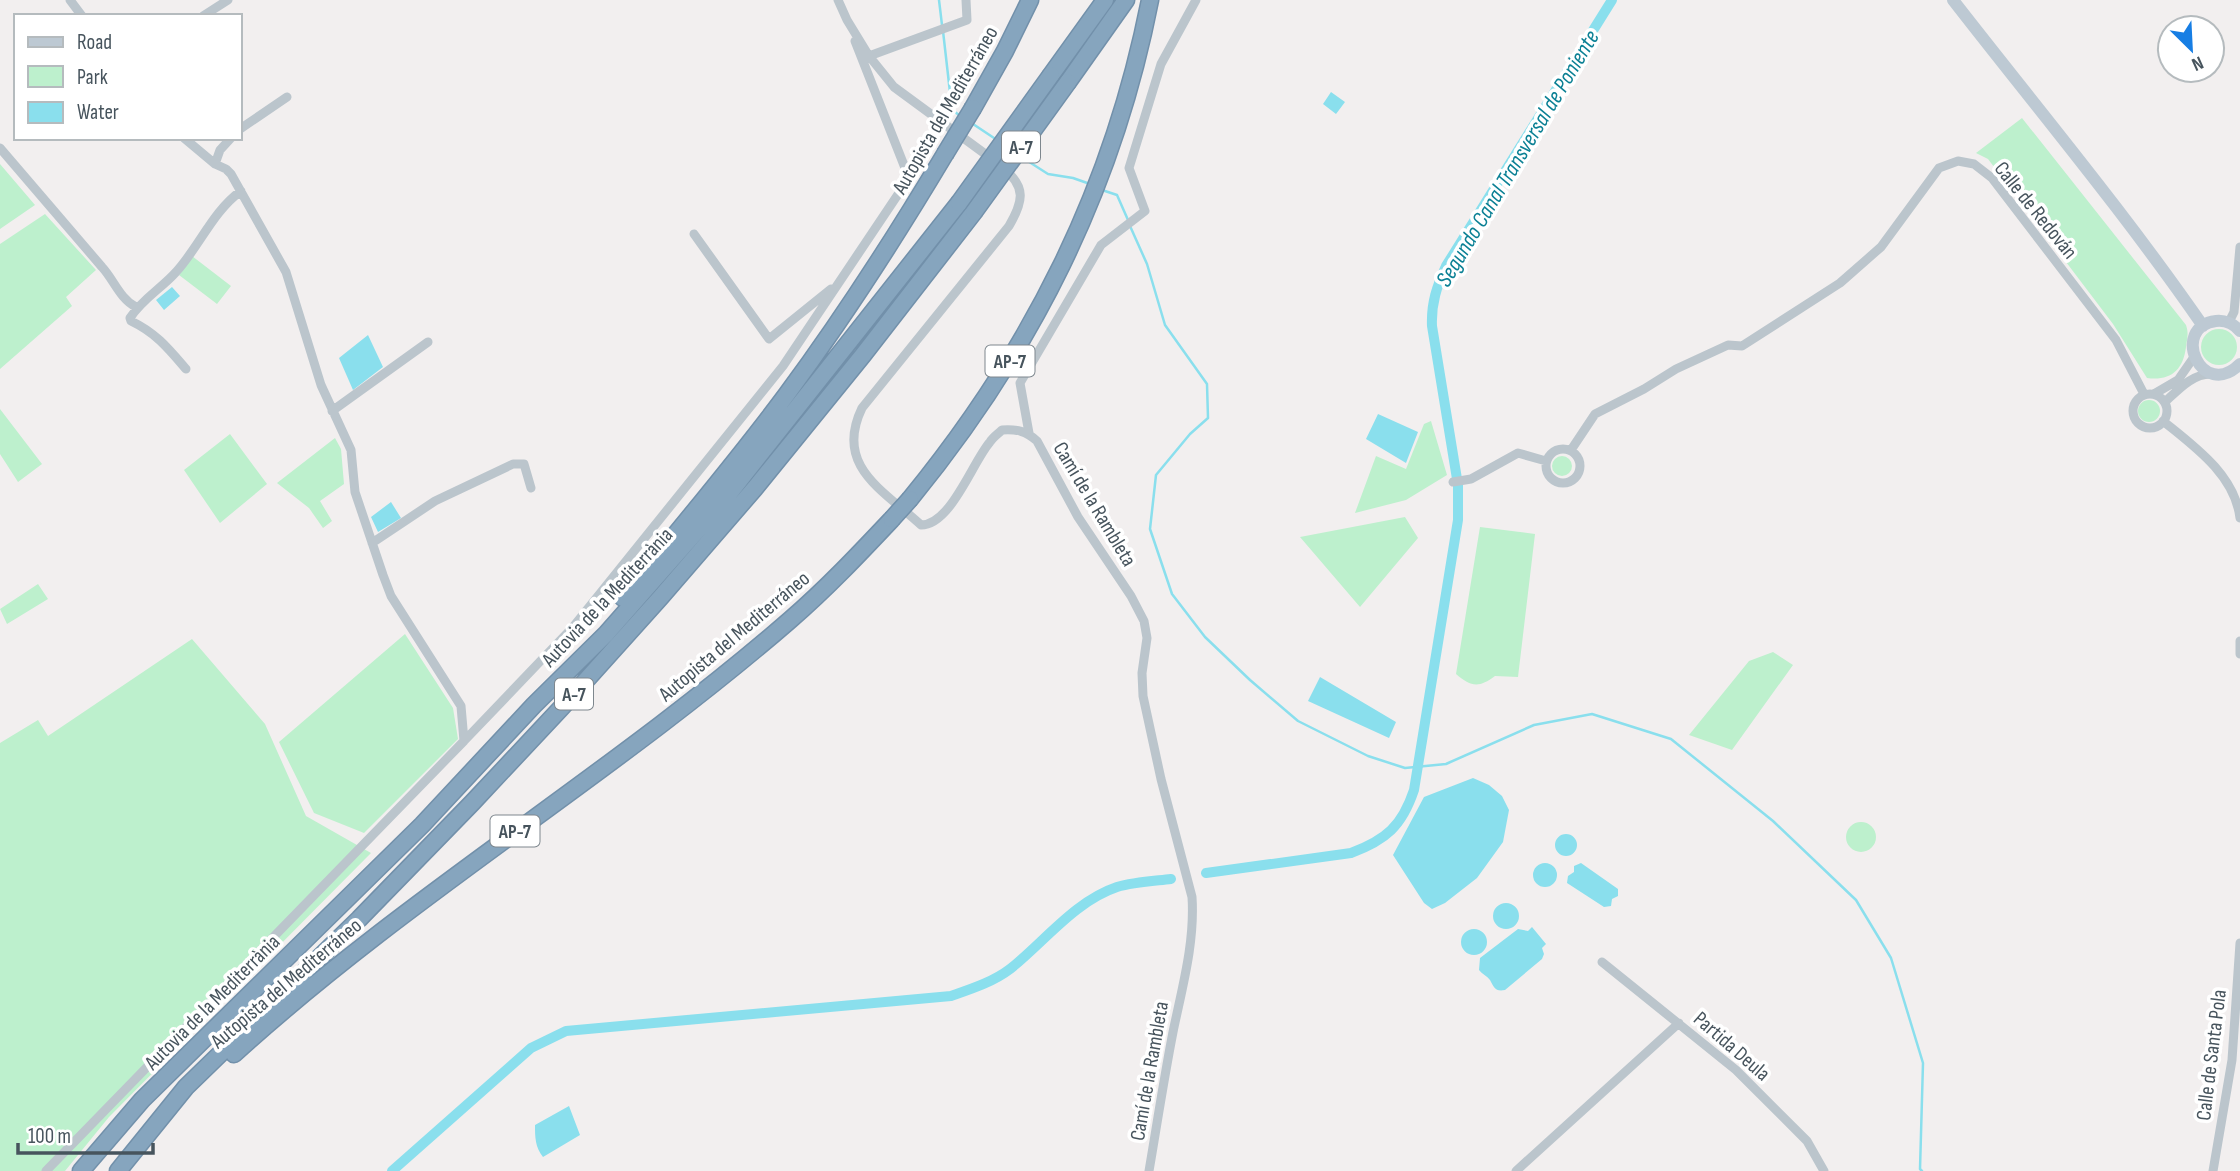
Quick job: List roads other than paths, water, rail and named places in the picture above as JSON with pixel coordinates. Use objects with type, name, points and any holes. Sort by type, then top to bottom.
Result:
[{"type":"highway","name":"Autopista del Mediterráneo","points":[[534,705],[722,477],[787,394],[856,296],[973,108],[1030,0]]},
{"type":"highway","name":"Autovia de la Mediterrània","points":[[81,1171],[142,1100],[422,825],[534,705],[606,634],[724,500],[959,203],[1105,0]]},
{"type":"highway","name":"Autopista del Mediterráneo","points":[[139,1144],[252,1037],[329,971],[441,885],[647,735],[743,660],[832,581],[910,499],[978,411],[1022,342],[1053,284],[1088,209],[1122,116],[1150,0]]},
{"type":"highway","name":"Autovia de la Mediterrània","points":[[118,1171],[186,1087],[396,880],[508,765],[607,658],[763,478],[974,212],[1122,6]]},
{"type":"street","points":[[206,14],[228,0]]},
{"type":"street","name":"Camí de la Rambleta","points":[[838,0],[869,56],[894,86],[1012,175],[1018,182],[1021,194],[1020,208],[1009,226],[862,408],[854,424],[852,444],[858,463],[867,475],[922,525],[926,525],[935,521],[949,506],[989,443],[1002,430],[1015,429],[1029,433],[1037,441],[1078,517],[1144,621],[1147,638],[1142,673],[1143,696],[1192,898],[1192,939],[1165,1071],[1149,1171]]},
{"type":"street","points":[[869,56],[967,19],[966,0]]},
{"type":"street","points":[[1029,433],[1020,383],[1101,245],[1145,211],[1129,168],[1161,64],[1196,0]]},
{"type":"street","points":[[1953,0],[2118,209],[2203,326]]},
{"type":"street","points":[[46,1171],[573,627],[783,366],[909,178],[847,20]]},
{"type":"street","points":[[242,128],[287,97]]},
{"type":"street","points":[[186,140],[231,174],[286,272],[321,385],[351,450],[355,492],[391,596],[461,706],[464,741]]},
{"type":"street","points":[[215,164],[220,150],[229,140]]},
{"type":"street","points":[[0,148],[104,269],[123,298],[136,307]]},
{"type":"street","name":"Calle de Redován","points":[[1571,450],[1595,414],[1676,369],[1728,345],[1742,346],[1840,282],[1881,247],[1939,168],[1958,161],[1974,164],[1992,178],[2116,340],[2149,394]]},
{"type":"street","points":[[186,369],[159,338],[130,318],[136,307],[176,273],[201,237],[241,191]]},
{"type":"street","points":[[694,234],[769,339],[838,284]]},
{"type":"street","points":[[2229,322],[2234,312],[2240,247]]},
{"type":"street","points":[[2214,374],[2199,365],[2194,357],[2193,340],[2203,326],[2220,320],[2229,322],[2240,331]]},
{"type":"street","points":[[332,411],[428,342]]},
{"type":"street","points":[[2165,402],[2166,416],[2155,427],[2143,426],[2134,419],[2133,405],[2139,397],[2178,380],[2194,357]]},
{"type":"street","points":[[2165,402],[2202,373],[2222,374],[2239,366]]},
{"type":"street","points":[[2149,394],[2165,402]]},
{"type":"street","points":[[2163,421],[2199,450],[2221,473],[2233,496],[2240,518]]},
{"type":"street","points":[[1571,450],[1579,460],[1579,473],[1570,482],[1558,483],[1546,472],[1546,461],[1553,451],[1571,450]]},
{"type":"street","points":[[1458,481],[1471,479],[1518,453],[1546,461]]},
{"type":"street","points":[[372,543],[435,502],[513,464],[524,464],[531,488]]},
{"type":"street","points":[[2240,641],[2240,654]]},
{"type":"street","name":"Calle de Santa Pola","points":[[2213,1171],[2232,1060],[2240,943]]},
{"type":"street","name":"Partida Deula","points":[[1602,962],[1736,1070],[1807,1141],[1824,1171]]},
{"type":"street","points":[[1516,1171],[1679,1023]]},
{"type":"water","points":[[1331,92],[1345,102],[1336,114],[1323,104]]},
{"type":"water","points":[[172,287],[180,296],[164,310],[156,300]]},
{"type":"water","points":[[368,335],[383,367],[353,390],[339,358]]},
{"type":"water","points":[[1378,414],[1418,432],[1406,463],[1366,439]]},
{"type":"water","points":[[391,502],[401,518],[378,532],[371,517]]},
{"type":"water","points":[[1320,677],[1396,722],[1389,738],[1308,701]]},
{"type":"water","points":[[1473,778],[1489,785],[1502,796],[1509,810],[1503,842],[1477,878],[1445,903],[1432,909],[1424,903],[1393,855],[1424,797]]},
{"type":"water","points":[[1566,834],[1574,837],[1577,845],[1574,853],[1566,856],[1558,853],[1555,845],[1558,837]]},
{"type":"water","points":[[1545,863],[1553,867],[1557,875],[1553,883],[1545,887],[1537,883],[1533,875],[1537,867]]},
{"type":"water","points":[[1581,863],[1618,889],[1618,896],[1612,899],[1611,906],[1604,907],[1567,883],[1568,876],[1574,872],[1574,866]]},
{"type":"water","points":[[1506,903],[1515,907],[1519,916],[1515,925],[1506,929],[1497,925],[1493,916],[1497,907]]},
{"type":"water","points":[[1532,927],[1546,944],[1542,948],[1542,959],[1505,990],[1497,990],[1479,970],[1480,958],[1518,929],[1528,931]]},
{"type":"water","points":[[1474,929],[1483,933],[1487,942],[1483,951],[1474,955],[1465,951],[1461,942],[1465,933]]},
{"type":"water","points":[[569,1106],[580,1135],[543,1157],[535,1138],[535,1125]]},
{"type":"waterway","points":[[939,0],[942,25]]},
{"type":"waterway","name":"Segundo Canal Transversal de Poniente","points":[[1206,873],[1351,853],[1383,837],[1398,822],[1409,803],[1414,790],[1458,520],[1458,485],[1432,326],[1435,295],[1446,266],[1612,0]]},
{"type":"waterway","points":[[943,31],[952,110],[962,117]]},
{"type":"waterway","points":[[970,122],[997,140]]},
{"type":"waterway","points":[[1023,158],[1048,174],[1090,184]]},
{"type":"waterway","points":[[1102,190],[1117,195],[1128,220]]},
{"type":"waterway","points":[[1130,226],[1147,264],[1165,325],[1207,384],[1208,418],[1190,434],[1156,475],[1150,529],[1172,594],[1205,637],[1298,721],[1368,756],[1405,768],[1446,764],[1534,725],[1592,714],[1671,739],[1773,821],[1856,900],[1891,958],[1923,1063],[1922,1171]]},
{"type":"waterway","points":[[392,1171],[531,1048],[566,1031],[951,996],[1003,974],[1074,912],[1102,893],[1124,885],[1171,879]]}]
